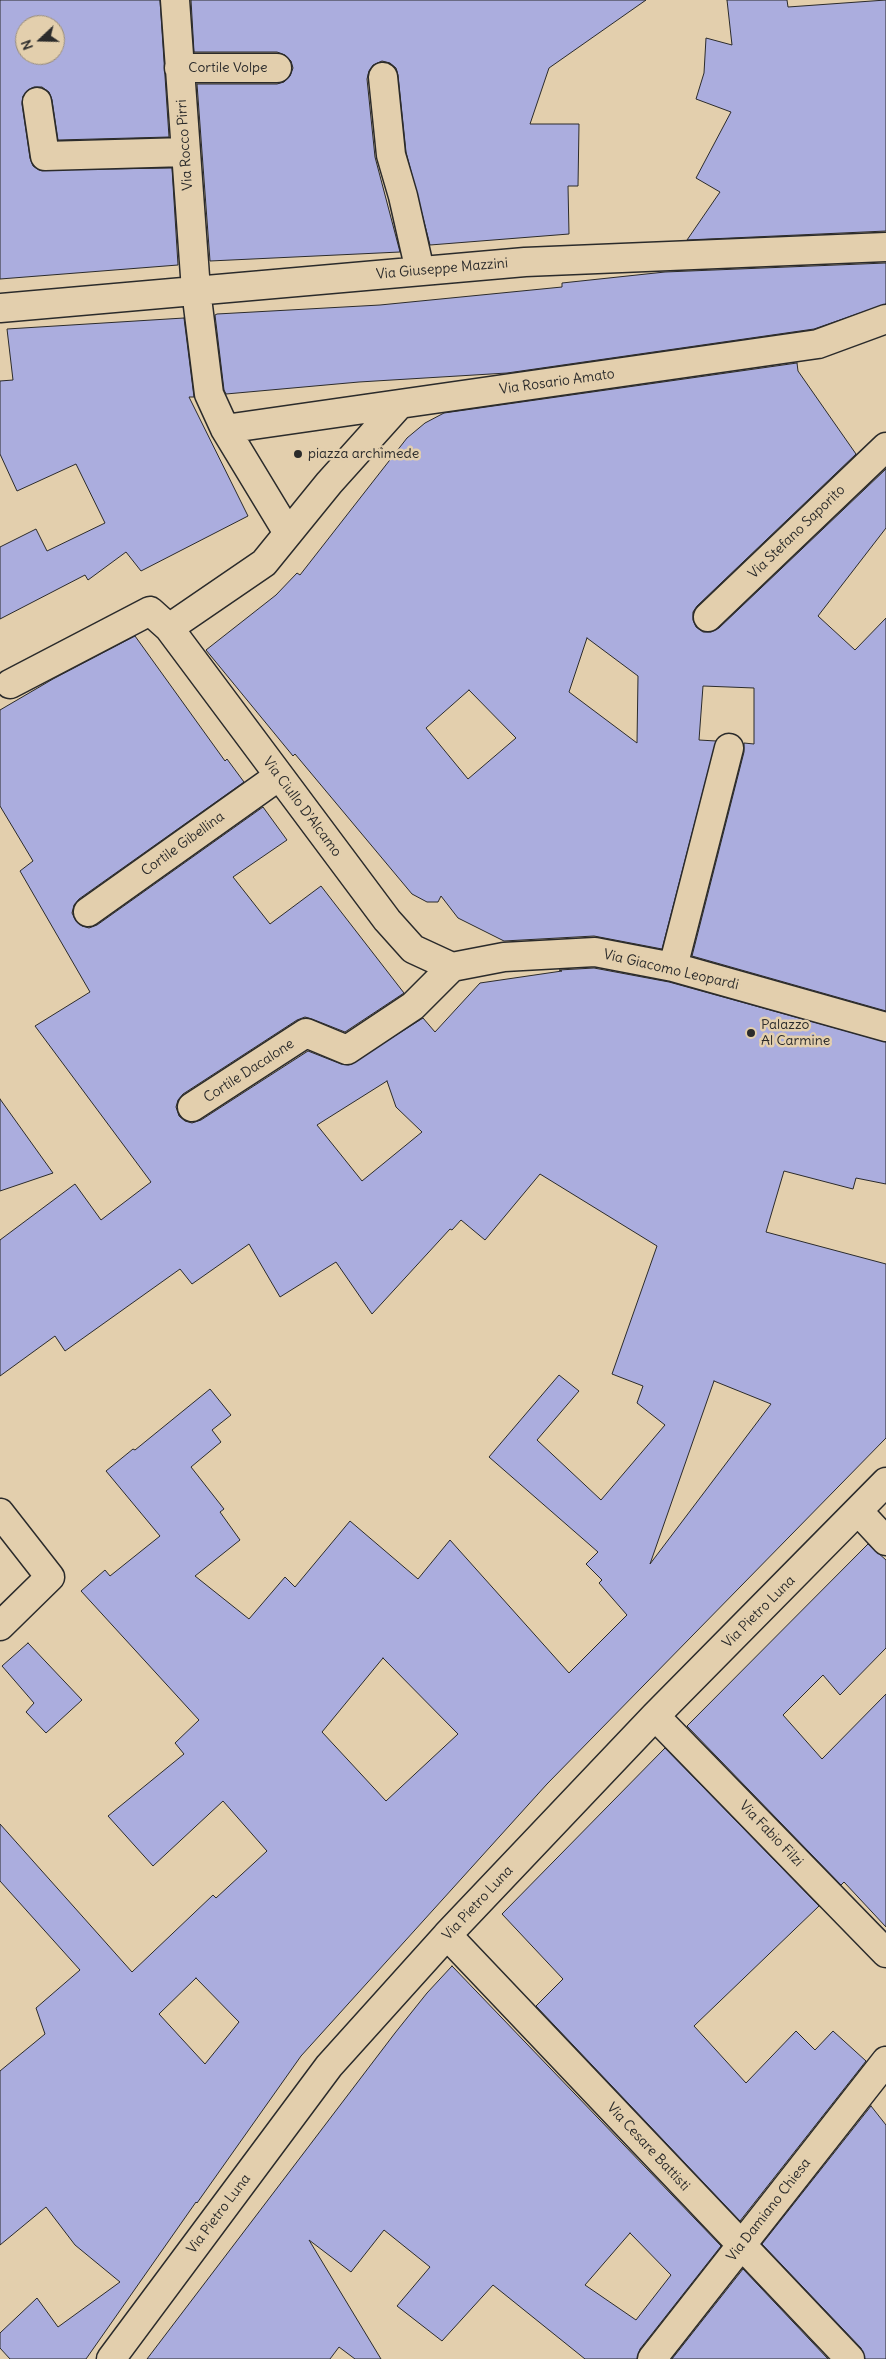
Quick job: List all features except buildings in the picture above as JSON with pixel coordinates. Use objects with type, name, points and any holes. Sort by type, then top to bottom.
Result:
[{"type":"street","name":"Via Rocco Pirri","points":[[175,0],[196,290],[209,394],[225,429],[288,533]]},
{"type":"street","name":"Cortile Volpe","points":[[179,68],[277,68]]},
{"type":"street","points":[[383,77],[391,155],[403,196],[420,271]]},
{"type":"street","points":[[37,102],[45,156],[186,152]]},
{"type":"street","name":"Via Giuseppe Mazzini","points":[[0,308],[420,271],[644,256],[886,247]]},
{"type":"street","name":"Via Rosario Amato","points":[[225,429],[818,344],[886,319]]},
{"type":"street","points":[[168,628],[264,563],[329,483],[400,404]]},
{"type":"street","name":"Via Stefano Saporito","points":[[708,617],[886,447]]},
{"type":"street","name":"Via Ciullo D'Alcamo","points":[[10,684],[150,611],[168,628],[387,920],[413,949],[452,967]]},
{"type":"street","points":[[673,967],[729,748]]},
{"type":"street","name":"Cortile Gibellina","points":[[88,912],[279,776]]},
{"type":"street","name":"Via Giacomo Leopardi","points":[[452,967],[504,957],[595,952],[673,967],[886,1027]]},
{"type":"street","name":"Cortile Dacalone","points":[[192,1107],[306,1033],[348,1050],[414,1006],[452,967]]},
{"type":"street","name":"Via Pietro Luna","points":[[111,2359],[329,2066],[447,1935],[655,1716],[859,1512],[886,1482]]},
{"type":"street","points":[[859,1512],[886,1541]]},
{"type":"street","points":[[0,1513],[50,1577],[0,1626]]},
{"type":"street","name":"Via Fabio Filzi","points":[[655,1716],[886,1953]]},
{"type":"street","name":"Via Cesare Battisti","points":[[447,1935],[850,2359]]},
{"type":"street","name":"Via Damiano Chiesa","points":[[652,2359],[886,2061]]},
{"type":"place","name":"piazza archimede","points":[[298,454]]},
{"type":"place","name":"Palazzo Al Carmine","points":[[751,1033]]}]
